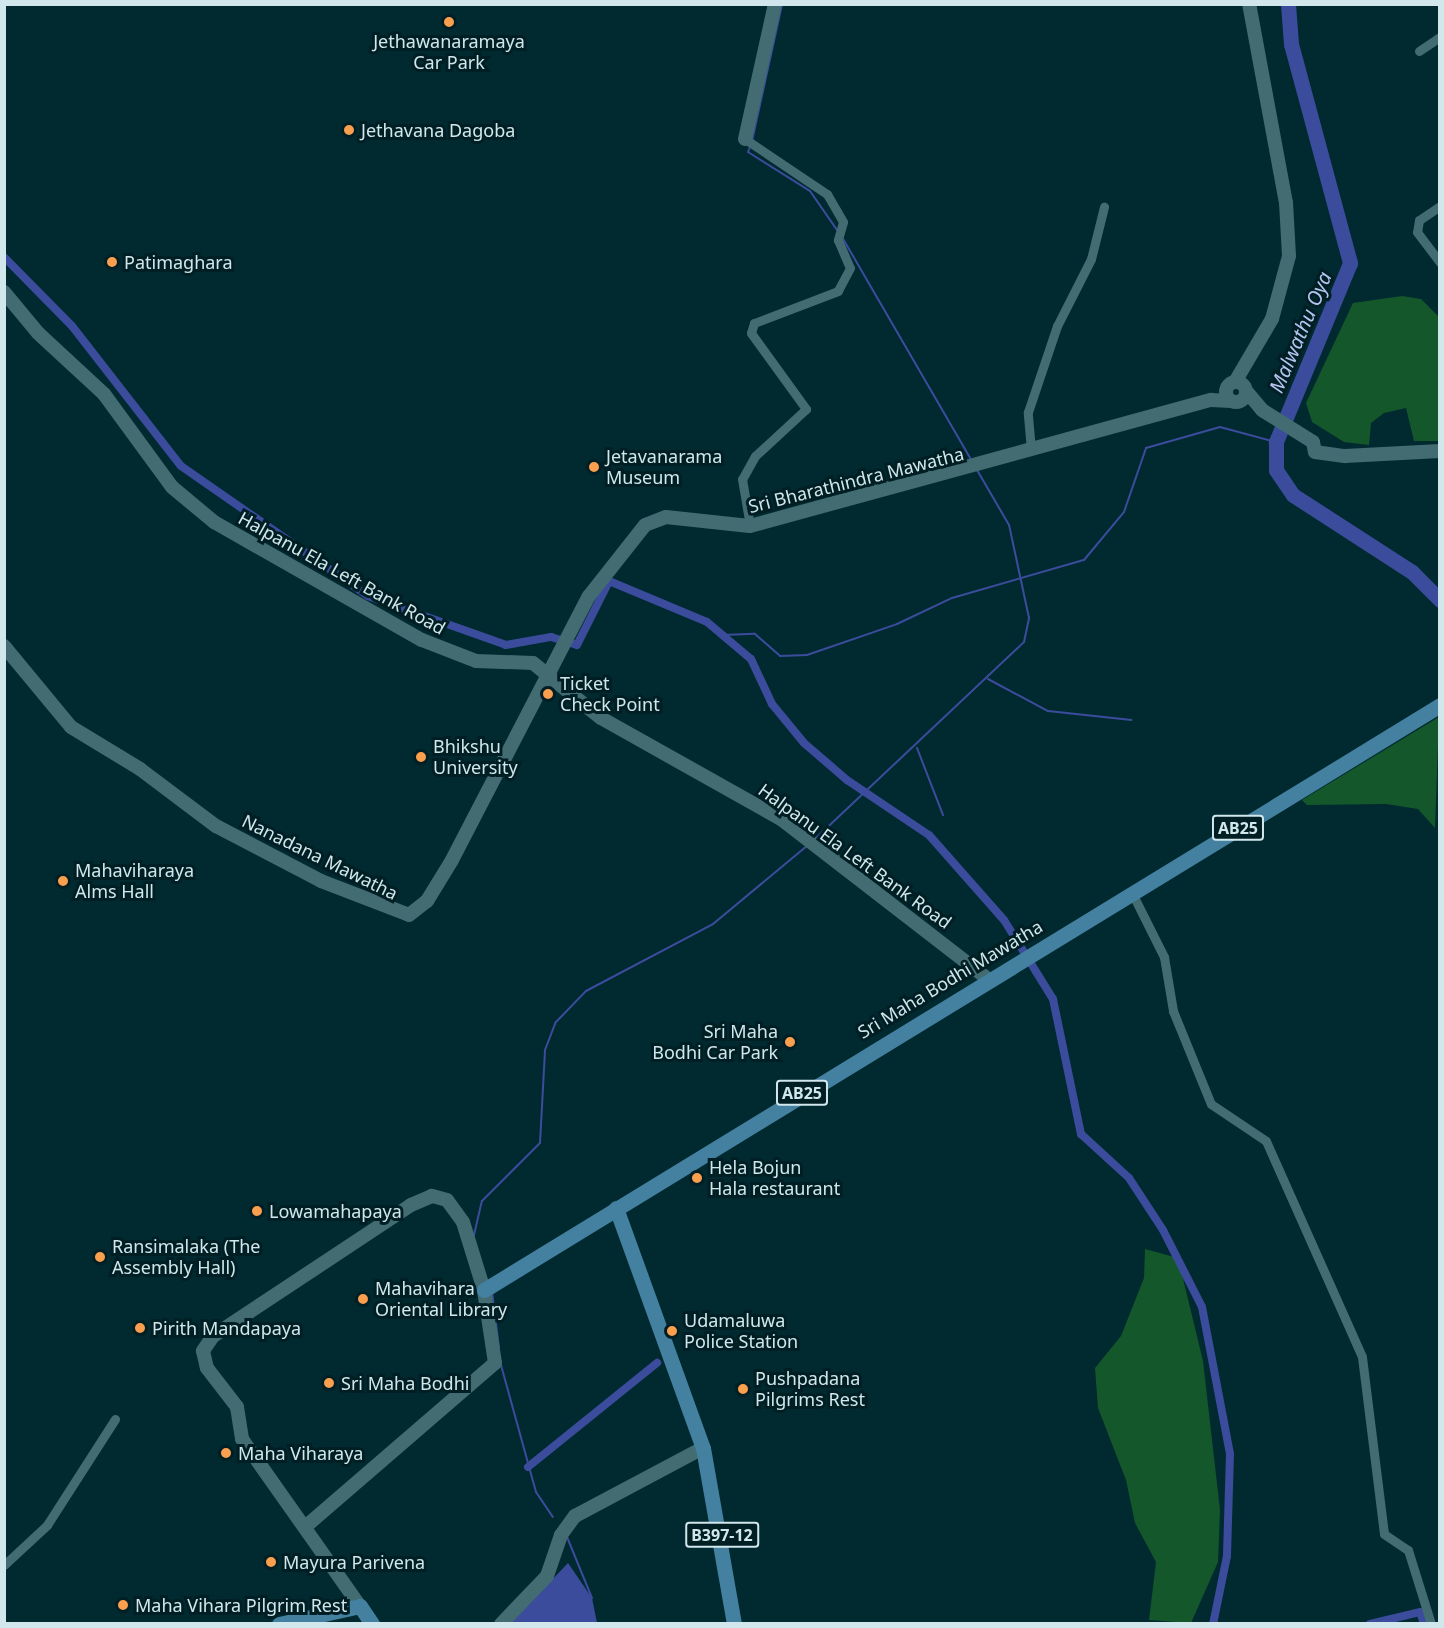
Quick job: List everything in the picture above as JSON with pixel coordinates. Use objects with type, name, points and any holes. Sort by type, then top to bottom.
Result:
[{"type":"main road","points":[[745,139],[775,4]]},
{"type":"main road","points":[[1249,4],[1289,239],[1288,273],[1237,392],[1273,418],[1313,442],[1315,452],[1335,456],[1440,451]]},
{"type":"main road","name":"Halpanu Ela Left Bank Road","points":[[4,292],[38,333],[104,394],[177,491],[214,522],[422,640],[476,661],[527,660],[550,668],[601,718],[803,836],[987,978]]},
{"type":"main road","name":"Sri Bharathindra Mawatha","points":[[550,668],[610,565],[645,525],[666,517],[750,526],[982,466],[1237,392]]},
{"type":"main road","name":"Nanadana Mawatha","points":[[4,646],[63,721],[141,769],[186,807],[312,876],[404,915],[421,909],[435,889],[550,668]]},
{"type":"main road","name":"Sri Maha Bodhi Mawatha","points":[[484,1290],[987,978],[1132,893],[1434,708]]},
{"type":"main road","points":[[302,1522],[492,1370],[496,1346],[484,1290],[459,1213],[447,1200],[423,1198],[207,1341],[204,1362],[237,1407],[242,1439],[372,1623]]},
{"type":"main road","name":"B397-12","points":[[616,1208],[703,1448],[734,1623]]},
{"type":"main road","points":[[501,1623],[547,1576],[563,1531],[585,1509],[703,1448]]},
{"type":"main road","points":[[279,1623],[360,1606]]},
{"type":"street","points":[[1419,51],[1440,37]]},
{"type":"street","points":[[745,139],[827,194],[843,222],[838,240],[850,268],[838,291],[754,323],[751,333],[806,409],[755,456],[742,479],[750,526]]},
{"type":"street","points":[[1440,206],[1419,220],[1417,232],[1440,263]]},
{"type":"street","points":[[1031,450],[1028,412],[1057,326],[1091,259],[1104,207]]},
{"type":"street","points":[[1132,893],[1164,957],[1173,1011],[1211,1104],[1266,1141],[1362,1357],[1384,1534],[1408,1550],[1431,1623]]},
{"type":"street","points":[[4,1565],[47,1525],[115,1419]]},
{"type":"green space","points":[[1402,296],[1421,299],[1439,317],[1439,441],[1414,441],[1406,408],[1384,413],[1371,423],[1369,445],[1344,442],[1312,422],[1306,403],[1353,303]]},
{"type":"green space","points":[[1439,717],[1435,828],[1418,809],[1386,804],[1307,805],[1302,800]]},
{"type":"green space","points":[[1145,1249],[1178,1258],[1203,1361],[1220,1510],[1218,1562],[1191,1623],[1149,1620],[1156,1562],[1135,1523],[1126,1480],[1098,1408],[1095,1368],[1121,1336],[1144,1278]]},
{"type":"water","points":[[568,1563],[592,1598],[597,1623],[510,1624]]},
{"type":"waterway","points":[[752,141],[782,4]]},
{"type":"waterway","name":"Malwathu Oya","points":[[1288,4],[1291,44],[1350,263],[1276,442],[1276,470],[1293,495],[1412,572],[1440,600]]},
{"type":"waterway","points":[[750,147],[748,152],[810,191],[837,230]]},
{"type":"waterway","points":[[842,237],[972,461]]},
{"type":"waterway","points":[[4,257],[72,326],[181,466],[368,596],[506,645],[551,637],[577,645],[609,581],[707,622],[751,659],[772,704],[804,743],[847,780],[929,835],[1004,920],[1053,999],[1081,1134],[1129,1178],[1163,1230],[1202,1307],[1230,1454],[1227,1556],[1213,1624]]},
{"type":"waterway","points":[[722,635],[755,634],[780,656],[807,655],[897,624],[952,598],[1084,560],[1124,512],[1146,448],[1220,427],[1276,442]]},
{"type":"waterway","points":[[816,838],[1024,642],[1029,618],[1009,525],[976,468]]},
{"type":"waterway","points":[[988,679],[1048,711],[1132,720]]},
{"type":"waterway","points":[[917,748],[943,815]]},
{"type":"waterway","points":[[474,1235],[482,1201],[540,1143],[545,1050],[556,1022],[586,991],[713,924],[807,846]]},
{"type":"waterway","points":[[492,1291],[499,1348]]},
{"type":"waterway","points":[[528,1467],[657,1363]]},
{"type":"waterway","points":[[501,1365],[536,1492],[553,1517]]},
{"type":"waterway","points":[[567,1537],[592,1598]]},
{"type":"waterway","points":[[1370,1624],[1420,1612],[1424,1624]]},
{"type":"place","name":"Jethawanaramaya Car Park","points":[[449,22]]},
{"type":"place","name":"Jethavana Dagoba","points":[[349,130]]},
{"type":"place","name":"Patimaghara","points":[[112,262]]},
{"type":"place","name":"Jetavanarama Museum","points":[[594,467]]},
{"type":"place","name":"Ticket Check Point","points":[[548,694]]},
{"type":"place","name":"Bhikshu University","points":[[421,757]]},
{"type":"place","name":"Mahaviharaya Alms Hall","points":[[63,881]]},
{"type":"place","name":"Sri Maha Bodhi Car Park","points":[[790,1042]]},
{"type":"place","name":"Hela Bojun Hala restaurant","points":[[697,1178]]},
{"type":"place","name":"Lowamahapaya","points":[[257,1211]]},
{"type":"place","name":"Ransimalaka (The Assembly Hall)","points":[[100,1257]]},
{"type":"place","name":"Mahavihara Oriental Library","points":[[363,1299]]},
{"type":"place","name":"Pirith Mandapaya","points":[[140,1328]]},
{"type":"place","name":"Udamaluwa Police Station","points":[[672,1331]]},
{"type":"place","name":"Sri Maha Bodhi","points":[[329,1383]]},
{"type":"place","name":"Pushpadana Pilgrims Rest","points":[[743,1389]]},
{"type":"place","name":"Maha Viharaya","points":[[226,1453]]},
{"type":"place","name":"Mayura Parivena","points":[[271,1562]]},
{"type":"place","name":"Maha Vihara Pilgrim Rest","points":[[123,1605]]}]
